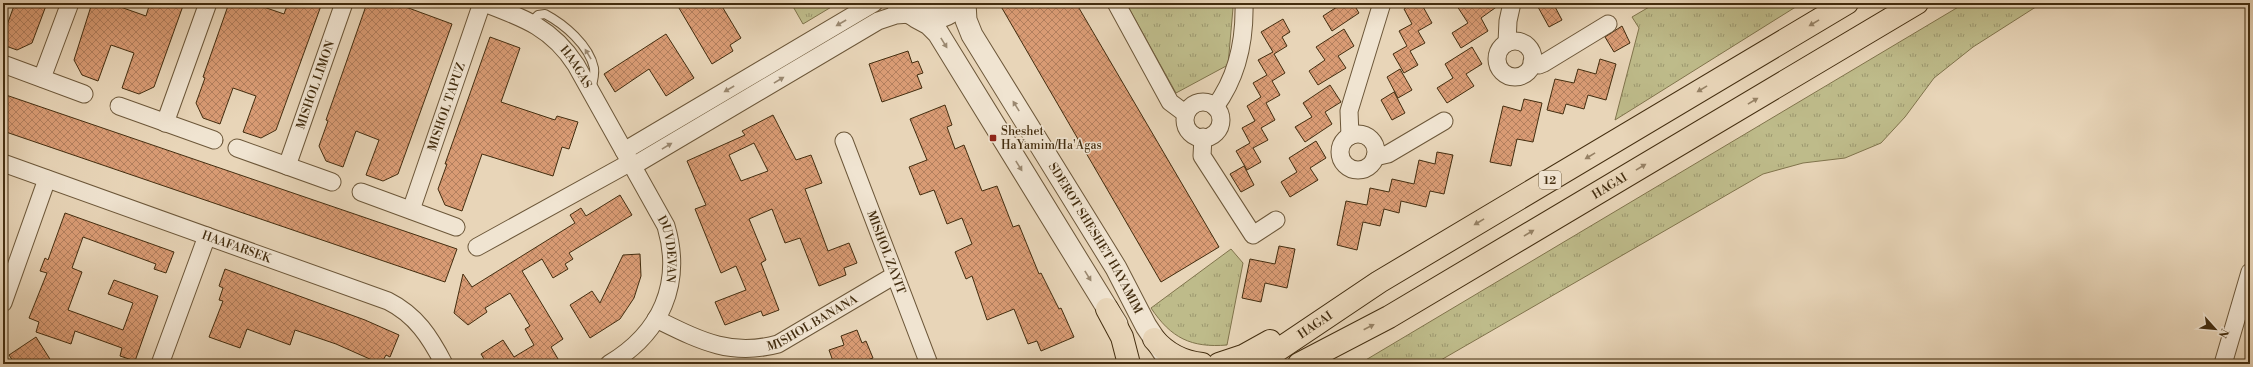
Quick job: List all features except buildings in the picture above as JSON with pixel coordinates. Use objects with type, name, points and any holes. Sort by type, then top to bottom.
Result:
[{"type":"highway","name":"HAGAI","points":[[1257,364],[1378,282],[1847,3]]},
{"type":"highway","name":"HAGAI","points":[[1299,364],[1389,317],[1917,3]]},
{"type":"highway","points":[[1219,364],[1243,356],[1378,282]]},
{"type":"highway","points":[[1107,309],[1122,337],[1129,364]]},
{"type":"highway","points":[[1154,339],[1170,353],[1189,361],[1202,364]]},
{"type":"highway","points":[[1302,364],[1334,346]]},
{"type":"street","points":[[42,78],[70,3]]},
{"type":"street","points":[[165,123],[208,3]]},
{"type":"street","name":"MISHOL LIMON","points":[[287,166],[344,3]]},
{"type":"street","name":"HAAGAS","points":[[483,3],[514,8],[550,35],[564,49],[591,92],[630,160]]},
{"type":"street","name":"MISHOL TAPUZ","points":[[411,210],[483,3]]},
{"type":"street","points":[[630,160],[874,3]]},
{"type":"street","points":[[477,247],[878,21],[908,11],[929,19],[942,17],[953,11],[961,3]]},
{"type":"street","name":"SDEROT SHESHET HAYAMIM","points":[[965,3],[966,20],[972,35],[1116,268],[1154,339],[1162,350],[1177,364]]},
{"type":"street","points":[[1116,3],[1170,102],[1186,114]]},
{"type":"street","points":[[1216,107],[1228,90],[1236,68],[1243,30],[1244,3]]},
{"type":"street","points":[[1350,136],[1349,111],[1382,3]]},
{"type":"street","points":[[1507,43],[1508,21],[1512,3]]},
{"type":"street","name":"SDEROT SHESHET HAYAMIM","points":[[908,11],[929,24],[938,33],[1139,364]]},
{"type":"street","points":[[1532,62],[1539,65],[1544,63],[1608,24]]},
{"type":"street","points":[[1515,41],[1525,45],[1532,54],[1532,62],[1527,72],[1520,76],[1512,77],[1504,74],[1499,67],[1497,57],[1500,49],[1507,43],[1515,41]]},
{"type":"street","points":[[3,64],[84,94]]},
{"type":"street","points":[[1205,102],[1216,107],[1220,117],[1220,125],[1213,134],[1203,137],[1194,136],[1188,130],[1185,123],[1186,114],[1190,107],[1197,103],[1205,102]]},
{"type":"street","points":[[119,106],[214,140]]},
{"type":"street","points":[[1375,157],[1388,154],[1444,121]]},
{"type":"street","points":[[1361,134],[1368,137],[1375,146],[1375,157],[1370,165],[1363,169],[1355,170],[1347,166],[1341,157],[1340,149],[1344,141],[1350,136],[1361,134]]},
{"type":"street","points":[[1203,137],[1202,156],[1253,235],[1276,220]]},
{"type":"street","name":"MISHOL ZAYIT","points":[[844,141],[929,364]]},
{"type":"street","points":[[238,148],[332,182]]},
{"type":"street","name":"DUVDEVAN","points":[[609,364],[640,340],[656,320],[668,294],[672,278],[671,243],[658,209],[630,160]]},
{"type":"street","name":"HAAFARSEK","points":[[3,163],[395,305],[421,326],[444,364]]},
{"type":"street","points":[[3,303],[47,179]]},
{"type":"street","points":[[361,192],[456,227]]},
{"type":"street","points":[[160,364],[207,236]]},
{"type":"street","points":[[2223,364],[2250,272]]},
{"type":"street","name":"MISHOL BANANA","points":[[656,320],[741,357],[778,344],[895,275]]},
{"type":"green space","points":[[791,3],[838,3],[803,24]]},
{"type":"green space","points":[[1126,3],[1231,3],[1233,8],[1228,65],[1176,93]]},
{"type":"green space","points":[[1656,3],[1802,3],[1615,120],[1639,28],[1632,17]]},
{"type":"green space","points":[[1965,3],[2042,3],[1973,47],[1934,78],[1905,117],[1881,143],[1845,158],[1803,163],[1763,174],[1434,364],[1359,364]]},
{"type":"green space","points":[[1231,249],[1243,263],[1227,345],[1214,346],[1192,343],[1174,334],[1166,327],[1151,308]]},
{"type":"place","name":"Sheshet HaYamim/Ha'Agas","points":[[993,138]]}]
